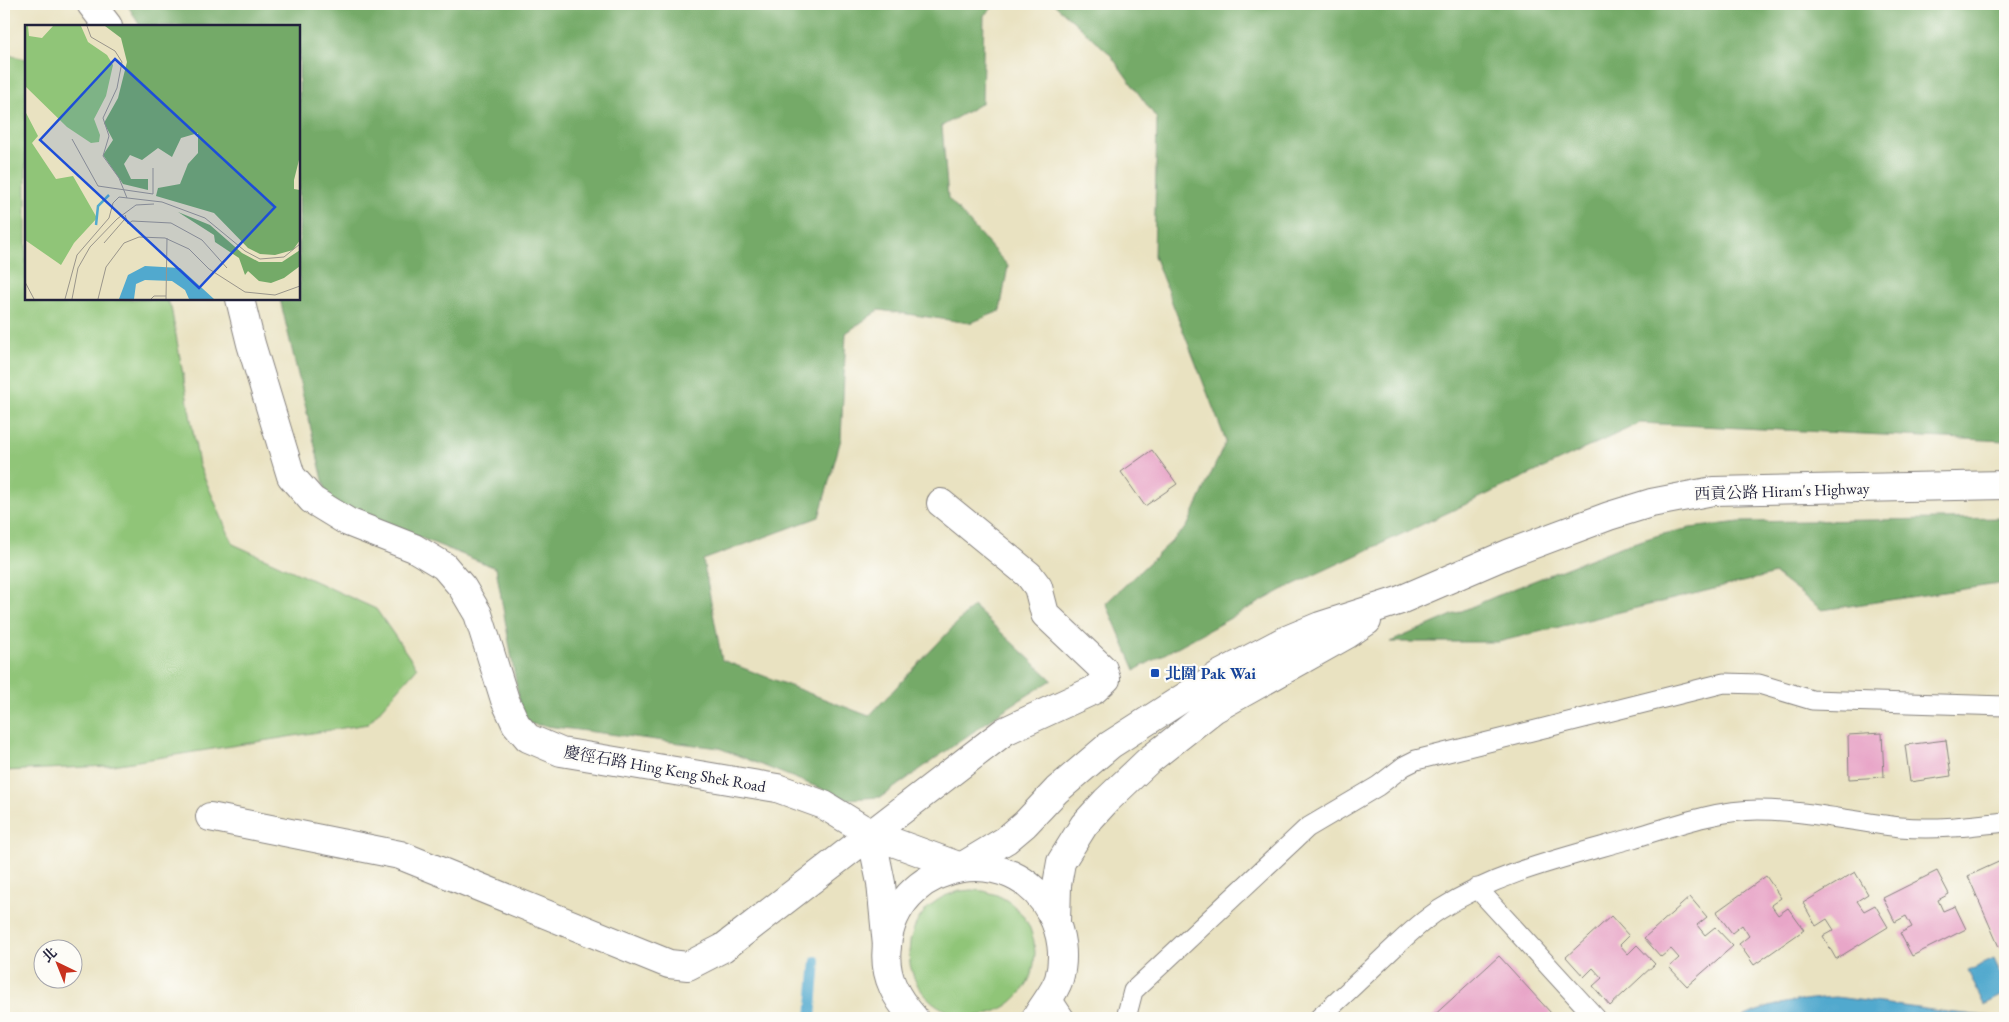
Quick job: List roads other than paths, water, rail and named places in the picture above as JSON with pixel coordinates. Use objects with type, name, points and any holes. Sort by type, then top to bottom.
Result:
[{"type":"street","points":[[91,4],[107,25]]},
{"type":"street","name":"慶徑石路 Hing Keng Shek Road","points":[[240,300],[251,344],[291,476],[312,500],[348,522],[414,548],[444,566],[462,587],[478,614],[506,700],[516,724],[528,738],[561,752],[777,788],[824,805],[871,834],[961,867]]},
{"type":"street","name":"西貢公路 Hiram's Highway","points":[[961,867],[1006,840],[1025,824],[1057,790],[1110,745],[1219,675],[1284,641],[1320,626],[1398,601],[1519,549],[1609,516],[1684,495],[1738,490],[2005,485]]},
{"type":"street","points":[[210,817],[400,855],[669,964],[688,966],[723,948],[1005,731],[1094,690],[1106,679],[1103,669],[1045,614],[1038,587],[1029,574],[941,503]]},
{"type":"street","name":"西貢公路 Hiram's Highway","points":[[1056,921],[1056,885],[1061,862],[1071,844],[1084,825],[1106,801],[1148,761],[1214,709],[1346,635],[1398,601]]},
{"type":"street","points":[[871,834],[881,883],[887,947]]},
{"type":"street","name":"西貢公路 Hiram's Highway","points":[[914,1018],[892,986],[887,967],[887,947],[890,928],[898,910],[910,894],[925,881],[942,872],[961,867],[981,866],[1019,877],[1034,889],[1047,904],[1056,921],[1062,940],[1062,960],[1058,979],[1045,1013]]},
{"type":"lane","points":[[1126,1018],[1133,991],[1307,828],[1378,786],[1404,766],[1416,760],[1724,683],[1759,684],[1812,700],[2005,706]]},
{"type":"lane","points":[[1319,1018],[1413,930],[1437,911],[1477,888],[1520,871],[1690,821],[1722,814],[1755,810],[1788,810],[1900,827],[1959,828],[2005,822]]},
{"type":"lane","points":[[1477,888],[1596,1018]]},
{"type":"water","points":[[1994,959],[2005,983],[2005,994],[1984,1005],[1968,971]]},
{"type":"water","points":[[1836,997],[2005,1018],[1741,1018],[1787,1003]]},
{"type":"waterway","points":[[811,1018],[816,961]]},
{"type":"place","name":"北圍 Pak Wai","points":[[1155,673]]}]
